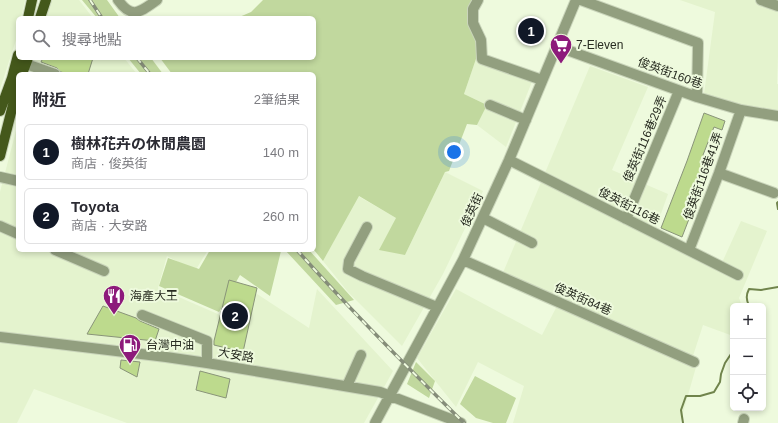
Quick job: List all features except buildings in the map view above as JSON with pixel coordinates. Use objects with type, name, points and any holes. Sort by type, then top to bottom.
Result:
[{"type":"main road","points":[[28,16],[32,0]]},
{"type":"main road","points":[[41,16],[46,0]]},
{"type":"main road","points":[[17,72],[18,60]]},
{"type":"main road","points":[[21,72],[27,61]]},
{"type":"main road","points":[[0,132],[2,116],[16,82]]},
{"type":"main road","points":[[0,156],[16,84]]},
{"type":"street","points":[[118,0],[128,11],[135,13],[142,11],[156,0]]},
{"type":"street","points":[[478,0],[473,9],[473,16],[474,23],[481,40],[482,59],[542,80]]},
{"type":"street","name":"俊英街","points":[[375,423],[463,260],[483,218],[576,0]]},
{"type":"street","points":[[581,0],[698,44],[697,97]]},
{"type":"street","points":[[761,0],[778,6]]},
{"type":"street","name":"俊英街160巷","points":[[556,46],[697,97],[741,110],[778,116]]},
{"type":"street","points":[[27,61],[51,72]]},
{"type":"street","name":"俊英街116巷29弄","points":[[626,219],[679,91]]},
{"type":"street","points":[[490,104],[526,120]]},
{"type":"street","name":"俊英街116巷41弄","points":[[689,250],[719,173],[741,110]]},
{"type":"street","name":"俊英街116巷","points":[[509,160],[738,275]]},
{"type":"street","points":[[719,173],[774,193]]},
{"type":"street","points":[[0,177],[16,181]]},
{"type":"street","points":[[483,218],[532,243]]},
{"type":"street","points":[[0,226],[16,233]]},
{"type":"street","points":[[367,227],[349,261],[348,269],[437,307]]},
{"type":"street","points":[[60,252],[104,271]]},
{"type":"street","name":"俊英街84巷","points":[[463,260],[694,362]]},
{"type":"street","points":[[142,315],[207,341],[207,363]]},
{"type":"street","name":"大安路","points":[[0,337],[166,357],[380,392],[461,423]]},
{"type":"street","points":[[347,386],[361,355]]},
{"type":"shaded area","points":[[0,0],[25,0],[21,16],[16,16],[16,40],[0,89]]},
{"type":"shaded area","points":[[51,0],[79,0],[91,16],[47,16]]},
{"type":"shaded area","points":[[82,0],[107,0],[119,16],[95,16]]},
{"type":"shaded area","points":[[263,0],[473,0],[470,4],[469,24],[476,41],[477,56],[464,94],[487,105],[477,125],[467,124],[449,171],[445,172],[405,255],[379,250],[396,218],[359,196],[323,261],[316,252],[316,72],[170,72],[162,60],[316,60],[316,16],[242,16],[251,12]]},
{"type":"shaded area","points":[[680,0],[778,0],[778,112],[749,108],[704,94],[715,12]]},
{"type":"shaded area","points":[[477,56],[533,79],[506,147],[477,125],[487,105],[464,94]]},
{"type":"shaded area","points":[[34,60],[126,60],[135,72],[32,72]]},
{"type":"shaded area","points":[[130,60],[152,60],[162,72],[139,72]]},
{"type":"shaded area","points":[[590,66],[648,87],[612,170],[668,194],[653,236],[720,267],[741,221],[767,231],[739,298],[741,303],[730,303],[730,335],[703,325],[692,359],[502,275]]},
{"type":"shaded area","points":[[16,131],[16,252],[207,252],[195,271],[167,256],[158,288],[220,315],[234,279],[309,328],[317,289],[393,371],[364,423],[127,423],[34,389],[17,423],[0,423],[0,192]]},
{"type":"shaded area","points":[[445,172],[483,191],[443,274],[402,346],[348,292],[323,261],[358,196],[396,218],[405,255]]},
{"type":"shaded area","points":[[209,252],[281,252],[270,296],[240,275],[219,312],[159,286],[168,258],[199,269]]},
{"type":"shaded area","points":[[287,252],[311,252],[354,300],[336,305]]},
{"type":"shaded area","points":[[456,289],[542,335],[558,304],[696,367],[680,423],[513,423],[524,386],[478,362],[456,407],[417,358]]},
{"type":"shaded area","points":[[416,362],[435,381],[429,398],[407,384]]},
{"type":"shaded area","points":[[475,376],[516,398],[506,423],[493,423],[476,418],[460,404]]},
{"type":"waterway","points":[[778,202],[778,209]]},
{"type":"waterway","points":[[748,303],[747,293],[749,289],[761,290],[778,287]]},
{"type":"waterway","points":[[683,423],[681,410],[686,396],[700,396],[714,392],[720,382],[725,363],[730,356]]},
{"type":"railway","points":[[90,0],[101,16]]},
{"type":"railway","points":[[139,60],[148,72]]},
{"type":"railway","points":[[299,252],[379,338],[464,423]]},
{"type":"place","name":"樹林花卉の休閒農園","points":[[531,31]]},
{"type":"place","name":"7-Eleven","points":[[561,64]]},
{"type":"place","name":"海產大王","points":[[114,316]]},
{"type":"place","name":"Toyota","points":[[235,316]]},
{"type":"place","name":"台灣中油","points":[[130,364]]}]
